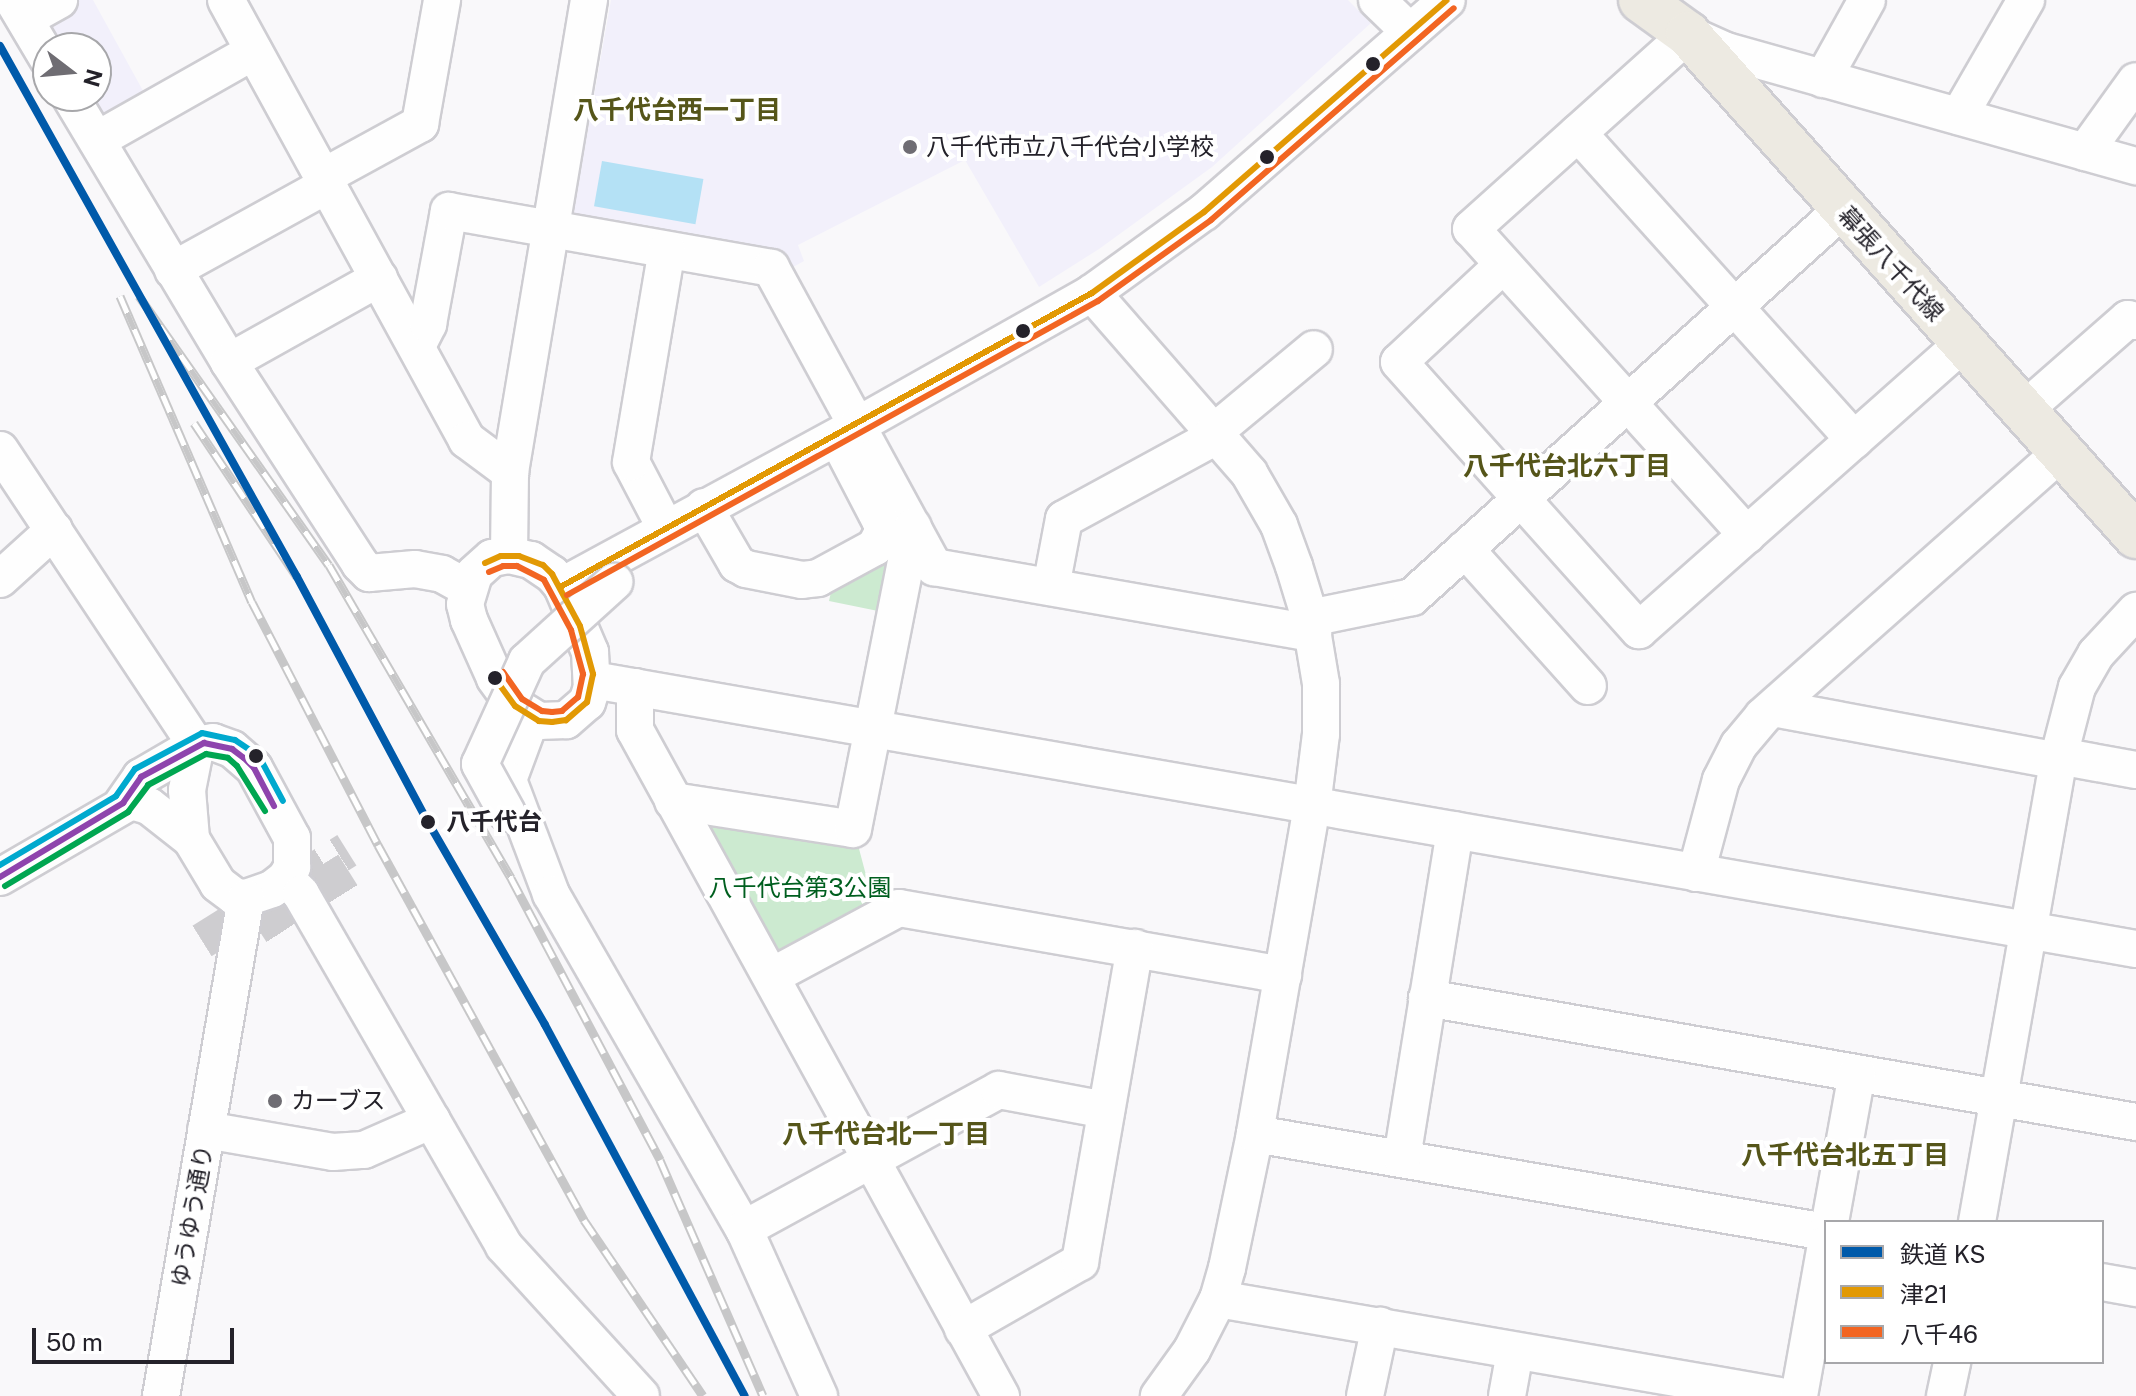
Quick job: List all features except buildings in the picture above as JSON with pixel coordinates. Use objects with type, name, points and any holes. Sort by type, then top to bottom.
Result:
[{"type":"main road","name":"幕張八千代線","points":[[1641,0],[1688,34],[2136,536]]},
{"type":"street","points":[[32,32],[19,10],[59,0]]},
{"type":"street","points":[[226,0],[467,440],[510,472]]},
{"type":"street","points":[[173,270],[420,124],[442,0]]},
{"type":"street","points":[[509,555],[510,472],[589,0]]},
{"type":"street","points":[[1377,0],[1410,32]]},
{"type":"street","points":[[562,586],[665,527],[848,431],[1092,293],[1204,212],[1447,0]]},
{"type":"street","points":[[1823,79],[1867,0]]},
{"type":"street","points":[[1959,116],[2026,0]]},
{"type":"street","points":[[1747,535],[1471,229],[1688,34],[1726,51],[2136,166]]},
{"type":"street","points":[[97,140],[254,51]]},
{"type":"street","points":[[2085,152],[2136,81]]},
{"type":"street","points":[[80,112],[287,455],[369,573],[415,569],[442,574],[467,588]]},
{"type":"street","points":[[1578,133],[1854,440]]},
{"type":"street","points":[[848,431],[913,527],[934,567],[1312,626],[1412,597],[1842,210]]},
{"type":"street","points":[[417,346],[428,324],[449,211],[771,268],[848,431],[883,532],[875,547],[818,578],[802,580],[746,569],[737,564],[704,507]]},
{"type":"street","points":[[665,527],[631,462],[667,250]]},
{"type":"street","points":[[1503,265],[1399,362],[1639,630],[1963,343]]},
{"type":"street","points":[[229,362],[379,278]]},
{"type":"street","points":[[1092,293],[1249,473],[1279,525],[1312,626],[1321,684],[1321,734],[1312,806],[1255,1134],[1218,1299],[1192,1350],[1159,1396]]},
{"type":"street","points":[[2024,410],[2128,319],[2136,321]]},
{"type":"street","points":[[1051,587],[1064,519],[1215,434],[1314,349]]},
{"type":"street","points":[[0,450],[196,745],[187,790],[191,839]]},
{"type":"street","points":[[1696,873],[1721,780],[1739,745],[1773,708],[2061,452]]},
{"type":"street","points":[[673,801],[853,829],[913,527]]},
{"type":"street","points":[[0,579],[54,530]]},
{"type":"street","points":[[1465,549],[1588,686]]},
{"type":"street","points":[[509,555],[543,565],[562,586],[590,652],[593,680],[587,702],[578,712],[552,722],[531,718],[515,706],[475,637],[465,604],[467,588],[485,563],[509,555]]},
{"type":"street","points":[[507,813],[480,764],[527,661],[614,582]]},
{"type":"street","points":[[1977,1220],[2026,930],[2059,758],[2077,687],[2096,654],[2136,611]]},
{"type":"street","points":[[593,680],[2136,949]]},
{"type":"street","points":[[635,687],[635,730],[1001,1396]]},
{"type":"street","points":[[1773,708],[2136,770]]},
{"type":"street","points":[[531,718],[508,780],[551,894],[744,1229],[819,1396]]},
{"type":"street","points":[[0,877],[123,803],[141,777],[196,745],[213,742],[232,749],[254,768],[292,838],[294,853],[286,878],[272,889],[246,898],[226,893],[191,839],[149,806],[123,803]]},
{"type":"street","points":[[1402,1158],[1455,830]]},
{"type":"street","points":[[286,878],[301,894],[504,1246],[633,1393]]},
{"type":"street","name":"ゆうゆう通り","points":[[161,1396],[246,898]]},
{"type":"street","points":[[772,976],[899,908],[1283,975]]},
{"type":"street","points":[[963,1329],[1080,1262],[1135,948]]},
{"type":"street","points":[[1427,998],[2136,1122]]},
{"type":"street","points":[[1830,1220],[1857,1073]]},
{"type":"street","points":[[744,1229],[869,1158],[999,1090],[1106,1110]]},
{"type":"street","name":"ゆうゆう通り","points":[[206,1130],[333,1152],[364,1150],[432,1120]]},
{"type":"street","points":[[1255,1134],[1824,1232]]},
{"type":"street","points":[[1799,1396],[1824,1255]]},
{"type":"street","points":[[2104,1282],[2136,1288]]},
{"type":"street","points":[[1218,1299],[1780,1396]]},
{"type":"street","points":[[1365,1396],[1380,1326]]},
{"type":"street","points":[[1507,1396],[1515,1352]]},
{"type":"street","points":[[1945,1396],[1952,1364]]},
{"type":"shaded area","points":[[78,0],[93,0],[111,32],[50,32],[45,19]]},
{"type":"shaded area","name":"八千代市立八千代台小学校","points":[[611,0],[1348,0],[1371,23],[1212,167],[1099,249],[1039,287],[965,160],[798,245],[804,261],[784,272],[572,220]]},
{"type":"shaded area","points":[[112,34],[147,98],[102,123],[94,112],[112,112]]},
{"type":"green space","points":[[884,557],[895,566],[883,612],[829,601],[831,592]]},
{"type":"green space","name":"八千代台第3公園","points":[[703,820],[858,845],[875,909],[778,959]]},
{"type":"water","points":[[602,161],[703,179],[695,224],[594,206]]},
{"type":"tunnel","points":[[202,941],[347,850]]},
{"type":"tunnel","points":[[323,864],[343,896]]},
{"type":"tunnel","points":[[262,902],[286,939]]},
{"type":"railway","points":[[120,296],[252,602],[378,845],[584,1220],[703,1396]]},
{"type":"railway","points":[[139,296],[329,565],[511,878],[660,1160],[763,1396]]},
{"type":"railway","points":[[194,423],[297,577]]},
{"type":"rail line","name":"KS","points":[[0,46],[297,577],[428,822],[545,1025],[745,1396]]},
{"type":"transit line","name":"津21","points":[[562,586],[1092,293],[1204,212],[1447,0]]},
{"type":"transit line","name":"八千46","points":[[567,595],[1098,301],[1211,220],[1454,8]]},
{"type":"transit line","name":"津21","points":[[485,563],[501,556],[519,556],[543,565],[552,574],[580,626],[593,674],[587,702],[566,720],[552,722],[539,721],[515,706],[495,678]]},
{"type":"transit line","name":"八千46","points":[[489,572],[503,566],[517,566],[544,580],[571,630],[583,674],[578,697],[562,711],[552,712],[542,711],[522,699],[503,672]]},
{"type":"transit line","points":[[0,865],[116,796],[135,769],[202,733],[235,740],[250,750],[262,762],[283,801]]},
{"type":"transit line","points":[[0,877],[123,803],[141,777],[204,743],[232,749],[244,758],[254,768],[274,806]]},
{"type":"transit line","points":[[5,886],[128,812],[148,785],[206,754],[228,758],[237,766],[265,811]]},
{"type":"place","name":"八千代市立八千代台小学校","points":[[910,147]]},
{"type":"place","name":"八千代台","points":[[428,822]]},
{"type":"place","name":"カーブス","points":[[275,1101]]},
{"type":"district","name":"八千代台西一丁目","points":[[677,110]]},
{"type":"district","name":"八千代台北六丁目","points":[[1567,466]]},
{"type":"district","name":"八千代台北一丁目","points":[[886,1134]]},
{"type":"district","name":"八千代台北五丁目","points":[[1845,1155]]}]
